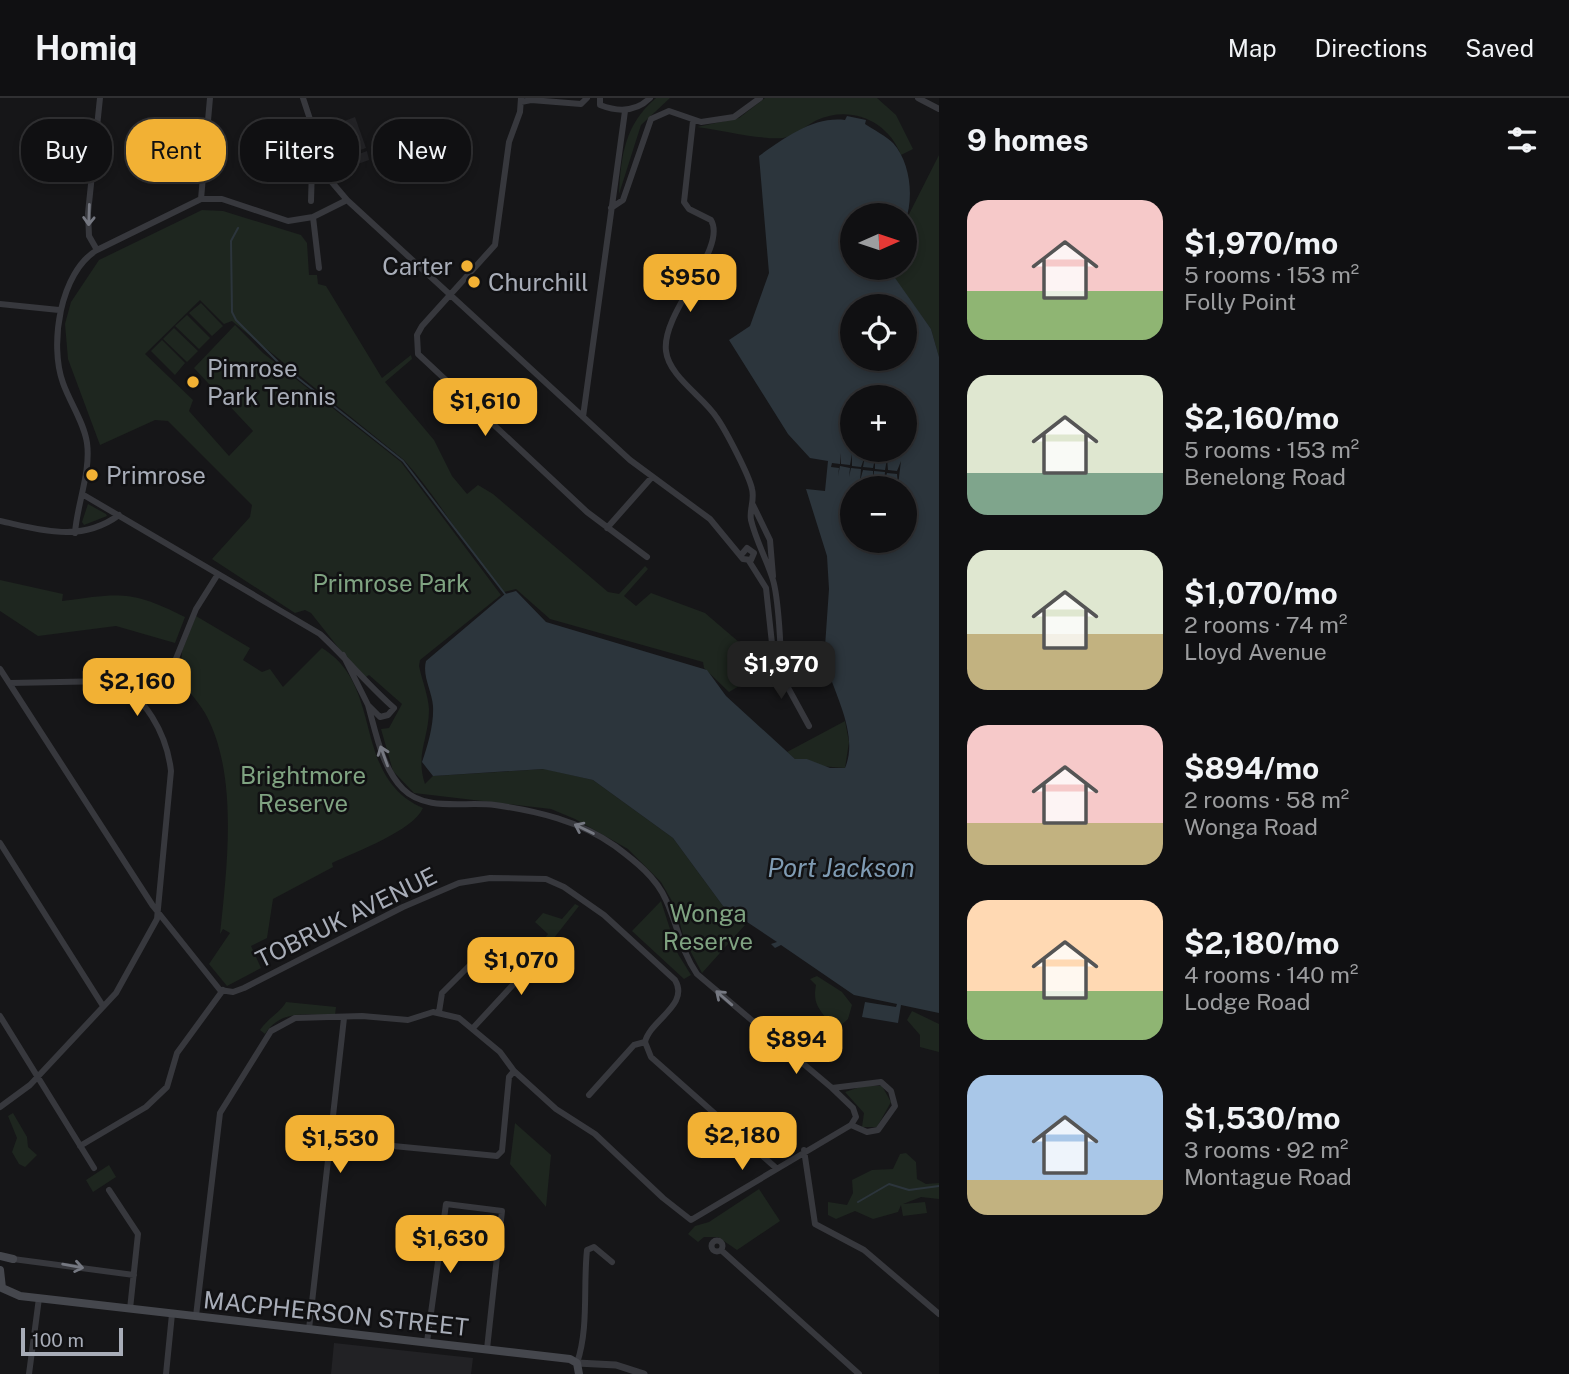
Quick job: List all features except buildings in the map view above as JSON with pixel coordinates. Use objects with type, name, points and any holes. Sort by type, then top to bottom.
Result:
[{"type":"main road","points":[[0,1256],[13,1259]]},
{"type":"main road","points":[[0,1270],[2,1288],[20,1296]]},
{"type":"main road","name":"MACPHERSON STREET","points":[[0,1293],[13,1298],[39,1298],[427,1342],[570,1359],[577,1363]]},
{"type":"main road","points":[[577,1363],[579,1374]]},
{"type":"street","points":[[97,250],[89,236],[88,213],[100,98]]},
{"type":"street","points":[[201,200],[209,98]]},
{"type":"street","points":[[303,98],[310,119]]},
{"type":"street","points":[[587,98],[581,104],[520,99],[520,112],[509,142],[495,245],[417,335],[418,354],[536,466],[607,528],[647,557]]},
{"type":"street","points":[[600,98],[600,106],[625,111],[636,108],[650,98]]},
{"type":"street","points":[[611,208],[623,200],[651,119],[669,111],[693,121],[734,117],[760,98]]},
{"type":"street","points":[[918,98],[939,109]]},
{"type":"street","points":[[583,417],[625,111]]},
{"type":"street","points":[[693,121],[684,202],[689,209],[711,219],[714,228],[705,262],[680,302],[667,338],[666,352],[673,367],[717,417],[752,489],[753,505],[770,540],[782,657],[780,670]]},
{"type":"street","points":[[311,182],[311,201]]},
{"type":"street","points":[[332,182],[347,200],[583,417],[652,477],[710,519],[727,538],[753,554],[774,582]]},
{"type":"street","points":[[75,533],[88,447],[61,374],[59,310],[80,265],[97,250],[201,200],[228,201],[288,221],[313,217],[347,200]]},
{"type":"street","points":[[313,217],[319,268]]},
{"type":"street","points":[[0,304],[59,310]]},
{"type":"street","points":[[607,528],[652,477]]},
{"type":"street","points":[[82,494],[320,634],[394,708],[388,715],[380,717],[369,705]]},
{"type":"street","points":[[753,505],[750,511],[759,544],[753,554]]},
{"type":"street","points":[[0,521],[75,533],[119,515]]},
{"type":"street","points":[[756,534],[753,554],[766,588],[774,662],[809,726]]},
{"type":"street","points":[[173,666],[197,609],[218,574]]},
{"type":"street","points":[[196,1316],[220,1113],[277,1026],[301,1017],[362,1016],[408,1020],[439,1012],[454,1015],[474,1028],[500,1052],[514,1071],[561,1113],[595,1134],[663,1198],[691,1220],[775,1167],[851,1125],[856,1116],[832,1088],[696,974],[682,953],[666,899],[658,885],[613,844],[560,818],[491,804],[425,802],[411,795],[395,779],[386,763],[369,705],[343,655]]},
{"type":"street","points":[[2,674],[157,912],[221,990],[177,1053],[167,1087],[146,1107],[80,1146]]},
{"type":"street","points":[[0,1107],[37,1077],[122,986],[156,919],[171,771],[170,760],[148,710],[133,693],[110,681],[10,684]]},
{"type":"street","points":[[0,843],[103,1006]]},
{"type":"street","name":"TOBRUK AVENUE","points":[[221,990],[237,991],[262,980],[403,907],[459,883],[490,878],[546,879],[585,900],[675,980],[678,992],[676,1001],[647,1034],[645,1042],[634,1045],[589,1095]]},
{"type":"street","points":[[474,1028],[548,947]]},
{"type":"street","points":[[439,1012],[442,993],[472,963]]},
{"type":"street","points":[[309,1329],[344,1018]]},
{"type":"street","points":[[1,1020],[94,1168]]},
{"type":"street","points":[[645,1042],[651,1057],[775,1167]]},
{"type":"street","points":[[331,1140],[498,1156],[502,1151],[509,1077],[514,1071]]},
{"type":"street","points":[[832,1088],[881,1082],[891,1091],[895,1106],[878,1130],[861,1131],[851,1125]]},
{"type":"street","points":[[804,1150],[815,1224],[864,1250],[939,1314]]},
{"type":"street","points":[[109,1190],[138,1234],[130,1309]]},
{"type":"street","points":[[427,1342],[446,1204],[502,1211],[487,1349]]},
{"type":"street","points":[[577,1363],[584,1326],[583,1285],[587,1250],[594,1247],[612,1262]]},
{"type":"street","points":[[721,1250],[859,1374]]},
{"type":"street","points":[[13,1259],[134,1275]]},
{"type":"street","points":[[29,1374],[39,1298]]},
{"type":"street","points":[[166,1374],[172,1314]]},
{"type":"street","name":"MACPHERSON STREET","points":[[577,1363],[616,1365],[645,1374]]},
{"type":"shaded area","points":[[359,128],[366,148],[359,150]]},
{"type":"shaded area","points":[[367,151],[369,160],[359,164],[359,154]]},
{"type":"shaded area","points":[[334,1343],[473,1358],[471,1374],[331,1374]]},
{"type":"green space","points":[[656,98],[670,98],[641,125],[619,194],[623,153],[631,130],[637,118]]},
{"type":"green space","points":[[765,98],[877,98],[896,115],[913,149],[901,155],[895,143],[878,125],[867,119],[843,114],[817,120],[783,138],[697,127],[739,118]]},
{"type":"green space","points":[[939,155],[939,357],[931,329],[917,310],[917,294],[905,294],[895,280],[917,280],[917,203],[915,203]]},
{"type":"green space","points":[[202,210],[223,211],[301,235],[307,243],[309,275],[317,275],[318,284],[326,286],[382,378],[411,355],[412,359],[385,382],[434,440],[452,476],[467,494],[478,485],[493,494],[608,592],[619,594],[645,566],[648,569],[624,596],[636,606],[651,593],[705,613],[747,649],[767,646],[771,667],[729,692],[704,668],[703,662],[550,619],[516,589],[504,592],[404,460],[232,321],[224,324],[200,300],[145,354],[193,400],[189,411],[229,456],[253,431],[194,368],[235,325],[263,353],[401,462],[501,595],[420,660],[429,709],[421,764],[425,784],[433,776],[545,769],[593,780],[673,838],[723,906],[745,925],[702,973],[684,939],[676,908],[661,882],[628,849],[575,819],[551,809],[414,793],[393,771],[381,729],[389,728],[402,704],[369,675],[363,679],[311,613],[305,610],[295,613],[212,559],[250,517],[252,505],[168,421],[155,420],[100,445],[68,359],[65,324],[71,302],[99,260]]},
{"type":"green space","points":[[201,303],[223,326],[212,336],[189,313]]},
{"type":"green space","points":[[187,315],[210,338],[199,349],[175,326]]},
{"type":"green space","points":[[174,328],[198,351],[187,362],[163,339]]},
{"type":"green space","points":[[162,340],[185,363],[175,375],[151,351]]},
{"type":"green space","points":[[88,504],[107,516],[84,525],[82,522]]},
{"type":"green space","points":[[0,580],[63,594],[62,601],[112,595],[138,598],[185,617],[175,643],[116,626],[38,636],[0,611]]},
{"type":"green space","name":"Brightmore Reserve","points":[[196,616],[250,648],[243,660],[262,672],[270,669],[283,687],[322,648],[341,665],[354,685],[376,754],[386,775],[401,794],[423,808],[417,817],[396,833],[332,863],[333,867],[273,899],[267,938],[251,946],[261,968],[227,986],[209,964],[230,933],[223,929],[220,934],[228,821],[223,764],[216,737],[205,713],[171,671],[181,669],[182,651]]},
{"type":"green space","points":[[845,721],[849,742],[845,768],[819,766],[807,759],[795,759],[787,752]]},
{"type":"green space","points":[[661,901],[678,954],[691,975],[684,979],[632,931]]},
{"type":"green space","points":[[575,904],[579,906],[554,938],[558,942],[555,946],[545,938],[548,934],[535,922],[543,913],[562,919]]},
{"type":"green space","points":[[817,976],[842,992],[852,1005],[848,1019],[827,1038],[822,1031],[827,1019],[817,1004],[816,985],[810,979]]},
{"type":"green space","points":[[286,1002],[336,1007],[335,1015],[305,1014],[288,1017],[279,1020],[265,1034],[260,1030]]},
{"type":"green space","points":[[912,1011],[939,1024],[939,1052],[920,1047],[920,1035],[907,1020]]},
{"type":"green space","points":[[863,1086],[882,1086],[891,1102],[877,1127],[862,1127],[864,1113],[845,1092]]},
{"type":"green space","points":[[13,1113],[27,1137],[28,1147],[37,1155],[25,1167],[19,1164],[12,1152],[17,1138],[8,1116]]},
{"type":"green space","points":[[515,1123],[551,1155],[546,1207],[510,1164]]},
{"type":"green space","points":[[906,1153],[916,1162],[917,1179],[926,1184],[939,1183],[939,1199],[921,1197],[903,1204],[925,1202],[927,1213],[903,1216],[901,1205],[898,1212],[873,1219],[855,1211],[836,1219],[828,1215],[828,1202],[847,1205],[853,1193],[852,1180],[872,1170],[893,1169],[900,1154]]},
{"type":"green space","points":[[109,1165],[116,1177],[93,1192],[86,1180]]},
{"type":"green space","points":[[759,1189],[780,1221],[737,1250],[718,1237],[704,1237],[698,1242],[688,1234],[695,1226],[709,1222]]},
{"type":"water","name":"Port Jackson","points":[[847,116],[866,120],[865,124],[893,143],[904,161],[910,192],[909,203],[840,203],[840,280],[896,280],[906,294],[840,294],[840,371],[917,371],[917,309],[931,329],[939,357],[939,1013],[901,1005],[898,1023],[862,1017],[865,1002],[896,1007],[897,1004],[854,995],[781,945],[775,948],[771,944],[777,942],[723,906],[673,838],[593,780],[543,769],[433,776],[422,762],[433,713],[425,672],[426,661],[505,594],[516,591],[546,622],[707,670],[726,696],[795,759],[807,759],[830,768],[845,768],[849,744],[845,719],[828,671],[825,673],[820,662],[824,661],[829,589],[827,556],[806,489],[825,491],[828,461],[810,458],[788,434],[729,340],[750,326],[769,273],[759,156],[811,125],[845,120]]},
{"type":"pier","points":[[852,462],[852,466],[861,467],[864,462],[863,467],[873,468],[875,462],[875,469],[885,470],[887,462],[888,470],[897,471],[901,462],[899,476],[887,473],[885,476],[885,472],[874,471],[873,476],[873,471],[863,470],[860,476],[861,469],[851,468],[849,476],[850,468],[840,466],[838,476],[839,468],[831,467],[832,463],[850,465]]},
{"type":"waterway","points":[[238,228],[231,241],[232,312],[236,320],[279,363],[403,461],[505,594]]},
{"type":"waterway","points":[[858,1202],[889,1184],[909,1190],[939,1186]]},
{"type":"place","name":"Carter","points":[[467,266]]},
{"type":"place","name":"Churchill","points":[[474,282]]},
{"type":"place","name":"Pimrose Park Tennis","points":[[193,382]]},
{"type":"place","name":"Primrose","points":[[92,475]]},
{"type":"park label","name":"Primrose Park","points":[[391,583]]},
{"type":"park label","name":"Wonga Reserve","points":[[708,927]]}]
